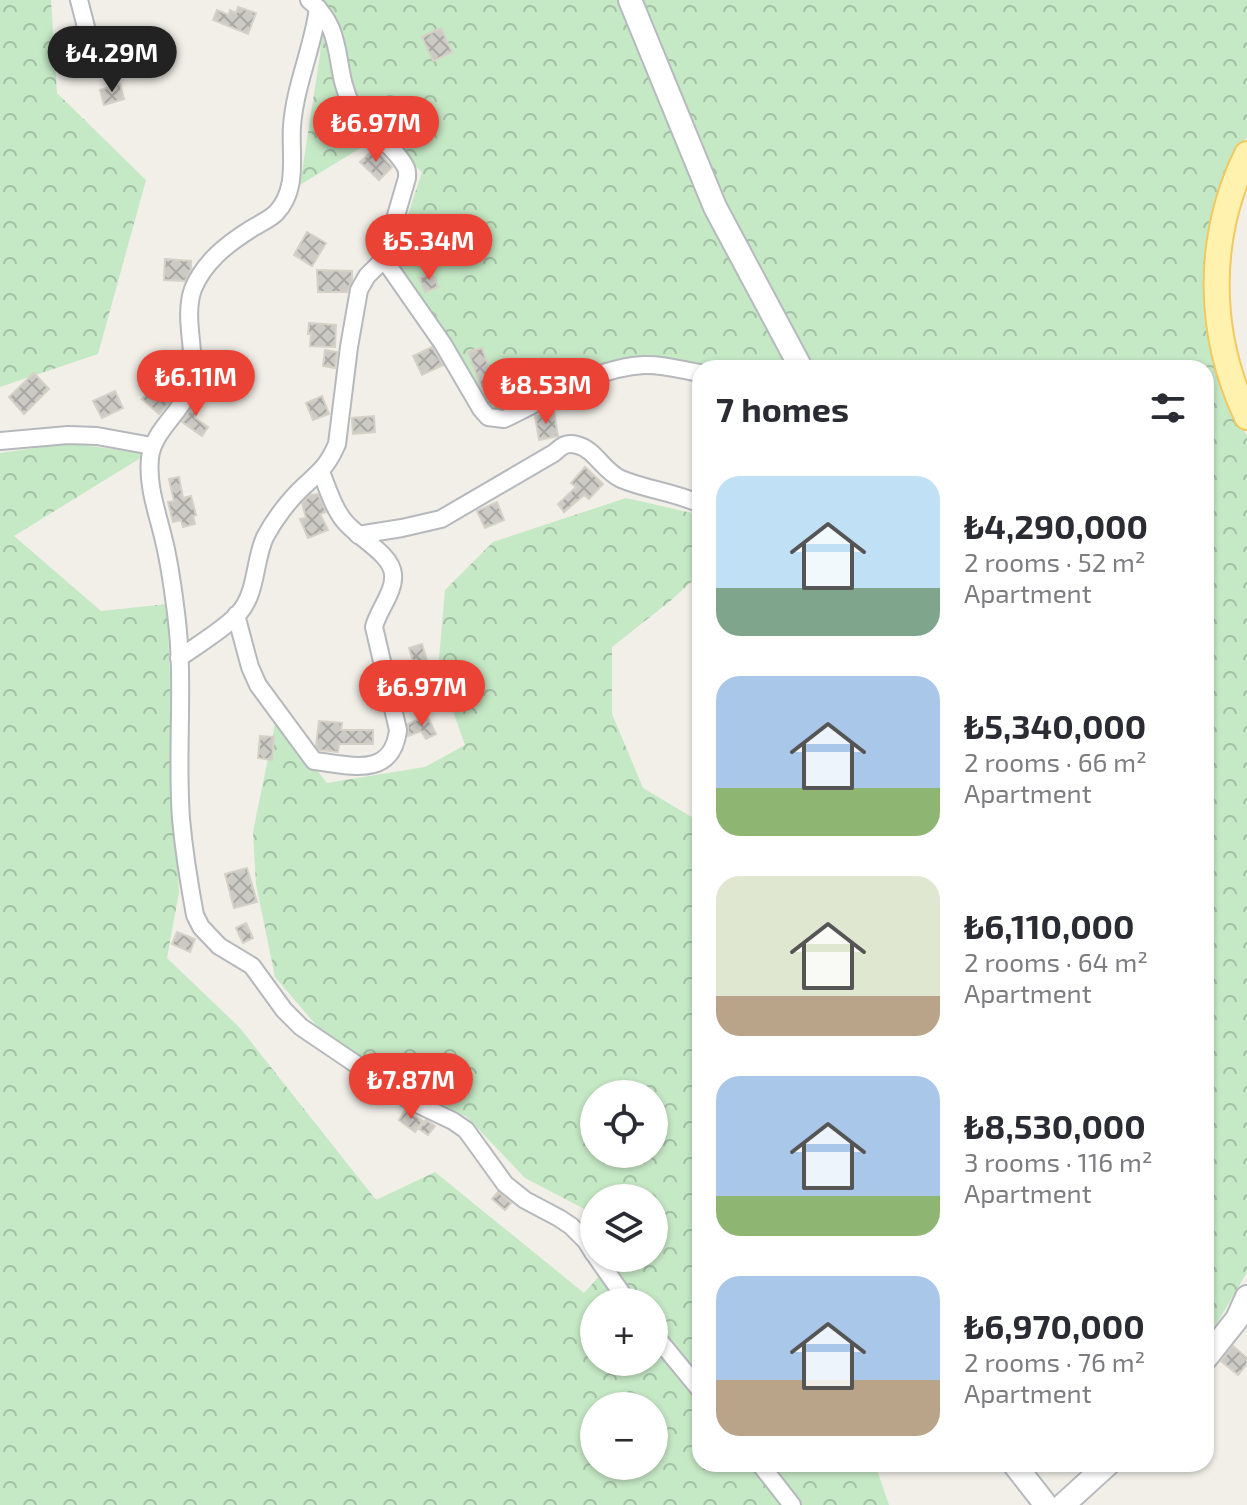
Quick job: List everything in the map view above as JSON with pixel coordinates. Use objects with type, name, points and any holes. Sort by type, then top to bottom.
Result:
[{"type":"main road","points":[[1247,154],[1223,218],[1216,289],[1226,362],[1247,417]]},
{"type":"street","points":[[79,0],[91,66]]},
{"type":"street","points":[[630,0],[715,207],[791,360]]},
{"type":"street","points":[[179,658],[236,615],[251,592],[256,564],[266,536],[296,495],[331,458],[337,444],[359,290],[367,276],[383,260],[404,194],[408,173],[405,165],[353,108],[332,29],[313,4]]},
{"type":"street","points":[[313,4],[316,26],[298,90],[292,125],[288,197],[275,214],[222,248],[199,277],[192,293],[190,311],[192,383],[152,446],[149,476],[176,615],[181,819],[195,915],[201,927],[219,946],[252,966],[284,1010],[301,1027],[409,1100],[466,1130],[505,1184],[580,1235]]},
{"type":"street","points":[[383,260],[443,344],[488,417],[504,419],[592,377],[633,366],[648,365],[692,372]]},
{"type":"street","points":[[0,441],[68,435],[97,436],[152,446]]},
{"type":"street","points":[[358,535],[441,519],[564,445],[575,444],[588,449],[606,470],[619,479],[692,500]]},
{"type":"street","points":[[236,615],[258,685],[314,761],[358,766],[388,758],[396,745],[398,730],[374,627],[392,585],[393,571],[384,556],[344,521],[321,472]]},
{"type":"street","points":[[1214,1348],[1237,1319],[1247,1297]]},
{"type":"street","points":[[668,1351],[692,1380]]},
{"type":"street","points":[[766,1472],[792,1505]]},
{"type":"street","points":[[1020,1472],[1046,1505]]},
{"type":"street","points":[[1063,1505],[1099,1472]]},
{"type":"green space","points":[[0,0],[51,0],[57,93],[146,180],[98,354],[0,387]]},
{"type":"green space","points":[[317,0],[1247,0],[1247,137],[1238,149],[1208,246],[1237,417],[1247,436],[1247,1272],[1214,1328],[1214,360],[692,360],[692,368],[603,366],[487,417],[390,270],[422,172],[380,136],[300,185],[320,55],[324,6]]},
{"type":"green space","points":[[70,443],[147,454],[14,536],[101,611],[167,604],[179,892],[167,958],[240,1028],[376,1200],[435,1172],[580,1290],[580,1376],[668,1376],[668,1288],[589,1288],[603,1272],[668,1272],[668,1184],[580,1184],[580,1207],[525,1178],[467,1117],[340,1053],[275,977],[256,884],[253,832],[276,719],[327,783],[425,767],[465,745],[438,669],[445,590],[493,542],[626,498],[692,513],[692,581],[612,647],[612,714],[643,788],[692,817],[692,1472],[878,1472],[889,1505],[0,1505],[0,453]]},
{"type":"building","points":[[238,7],[256,13],[248,34],[213,20],[217,10],[229,15],[230,10],[236,13]]},
{"type":"building","points":[[441,28],[452,52],[433,61],[422,37]]},
{"type":"building","points":[[120,84],[124,99],[104,105],[100,90]]},
{"type":"building","points":[[375,148],[392,167],[379,180],[360,162]]},
{"type":"building","points":[[307,232],[326,243],[312,266],[294,255]]},
{"type":"building","points":[[165,259],[191,261],[185,281],[164,280]]},
{"type":"building","points":[[317,270],[352,271],[347,292],[318,292]]},
{"type":"building","points":[[432,272],[438,287],[425,292],[419,278]]},
{"type":"building","points":[[309,323],[336,325],[335,347],[310,346]]},
{"type":"building","points":[[432,347],[443,365],[422,375],[413,356]]},
{"type":"building","points":[[482,348],[491,373],[500,370],[511,397],[492,405],[481,387],[468,352]]},
{"type":"building","points":[[325,350],[337,352],[335,368],[323,366]]},
{"type":"building","points":[[162,354],[181,357],[182,367],[178,387],[159,414],[142,399],[158,381]]},
{"type":"building","points":[[34,373],[49,389],[24,414],[9,397]]},
{"type":"building","points":[[115,391],[123,408],[102,418],[93,401]]},
{"type":"building","points":[[202,392],[205,393],[195,418],[208,427],[202,436],[182,422]]},
{"type":"building","points":[[322,396],[329,414],[313,420],[306,403]]},
{"type":"building","points":[[554,413],[558,436],[539,440],[535,416]]},
{"type":"building","points":[[374,416],[375,432],[353,434],[352,418]]},
{"type":"building","points":[[585,467],[603,484],[589,499],[584,495],[564,512],[558,504],[576,487],[571,483]]},
{"type":"building","points":[[179,477],[183,498],[191,496],[196,515],[193,516],[195,524],[183,527],[181,520],[173,522],[168,502],[174,501],[169,479]]},
{"type":"building","points":[[318,494],[326,512],[320,514],[328,530],[308,538],[300,519],[306,518],[302,503],[310,495]]},
{"type":"building","points":[[497,502],[504,520],[485,528],[477,511]]},
{"type":"building","points":[[422,644],[428,664],[415,668],[409,648]]},
{"type":"building","points":[[427,716],[436,734],[426,739],[421,731],[408,736],[408,724]]},
{"type":"building","points":[[319,721],[342,723],[341,730],[373,730],[373,744],[339,744],[338,752],[319,750],[316,746]]},
{"type":"building","points":[[260,736],[274,737],[272,760],[258,758]]},
{"type":"building","points":[[247,868],[257,902],[234,908],[225,874]]},
{"type":"building","points":[[246,923],[253,938],[243,943],[236,928]]},
{"type":"building","points":[[177,932],[195,939],[190,952],[172,944]]},
{"type":"building","points":[[405,1110],[423,1121],[415,1132],[399,1120]]},
{"type":"building","points":[[426,1120],[435,1126],[428,1135],[419,1129]]},
{"type":"building","points":[[498,1192],[511,1203],[505,1210],[492,1199]]},
{"type":"building","points":[[1233,1346],[1247,1358],[1247,1364],[1238,1375],[1221,1361]]}]
